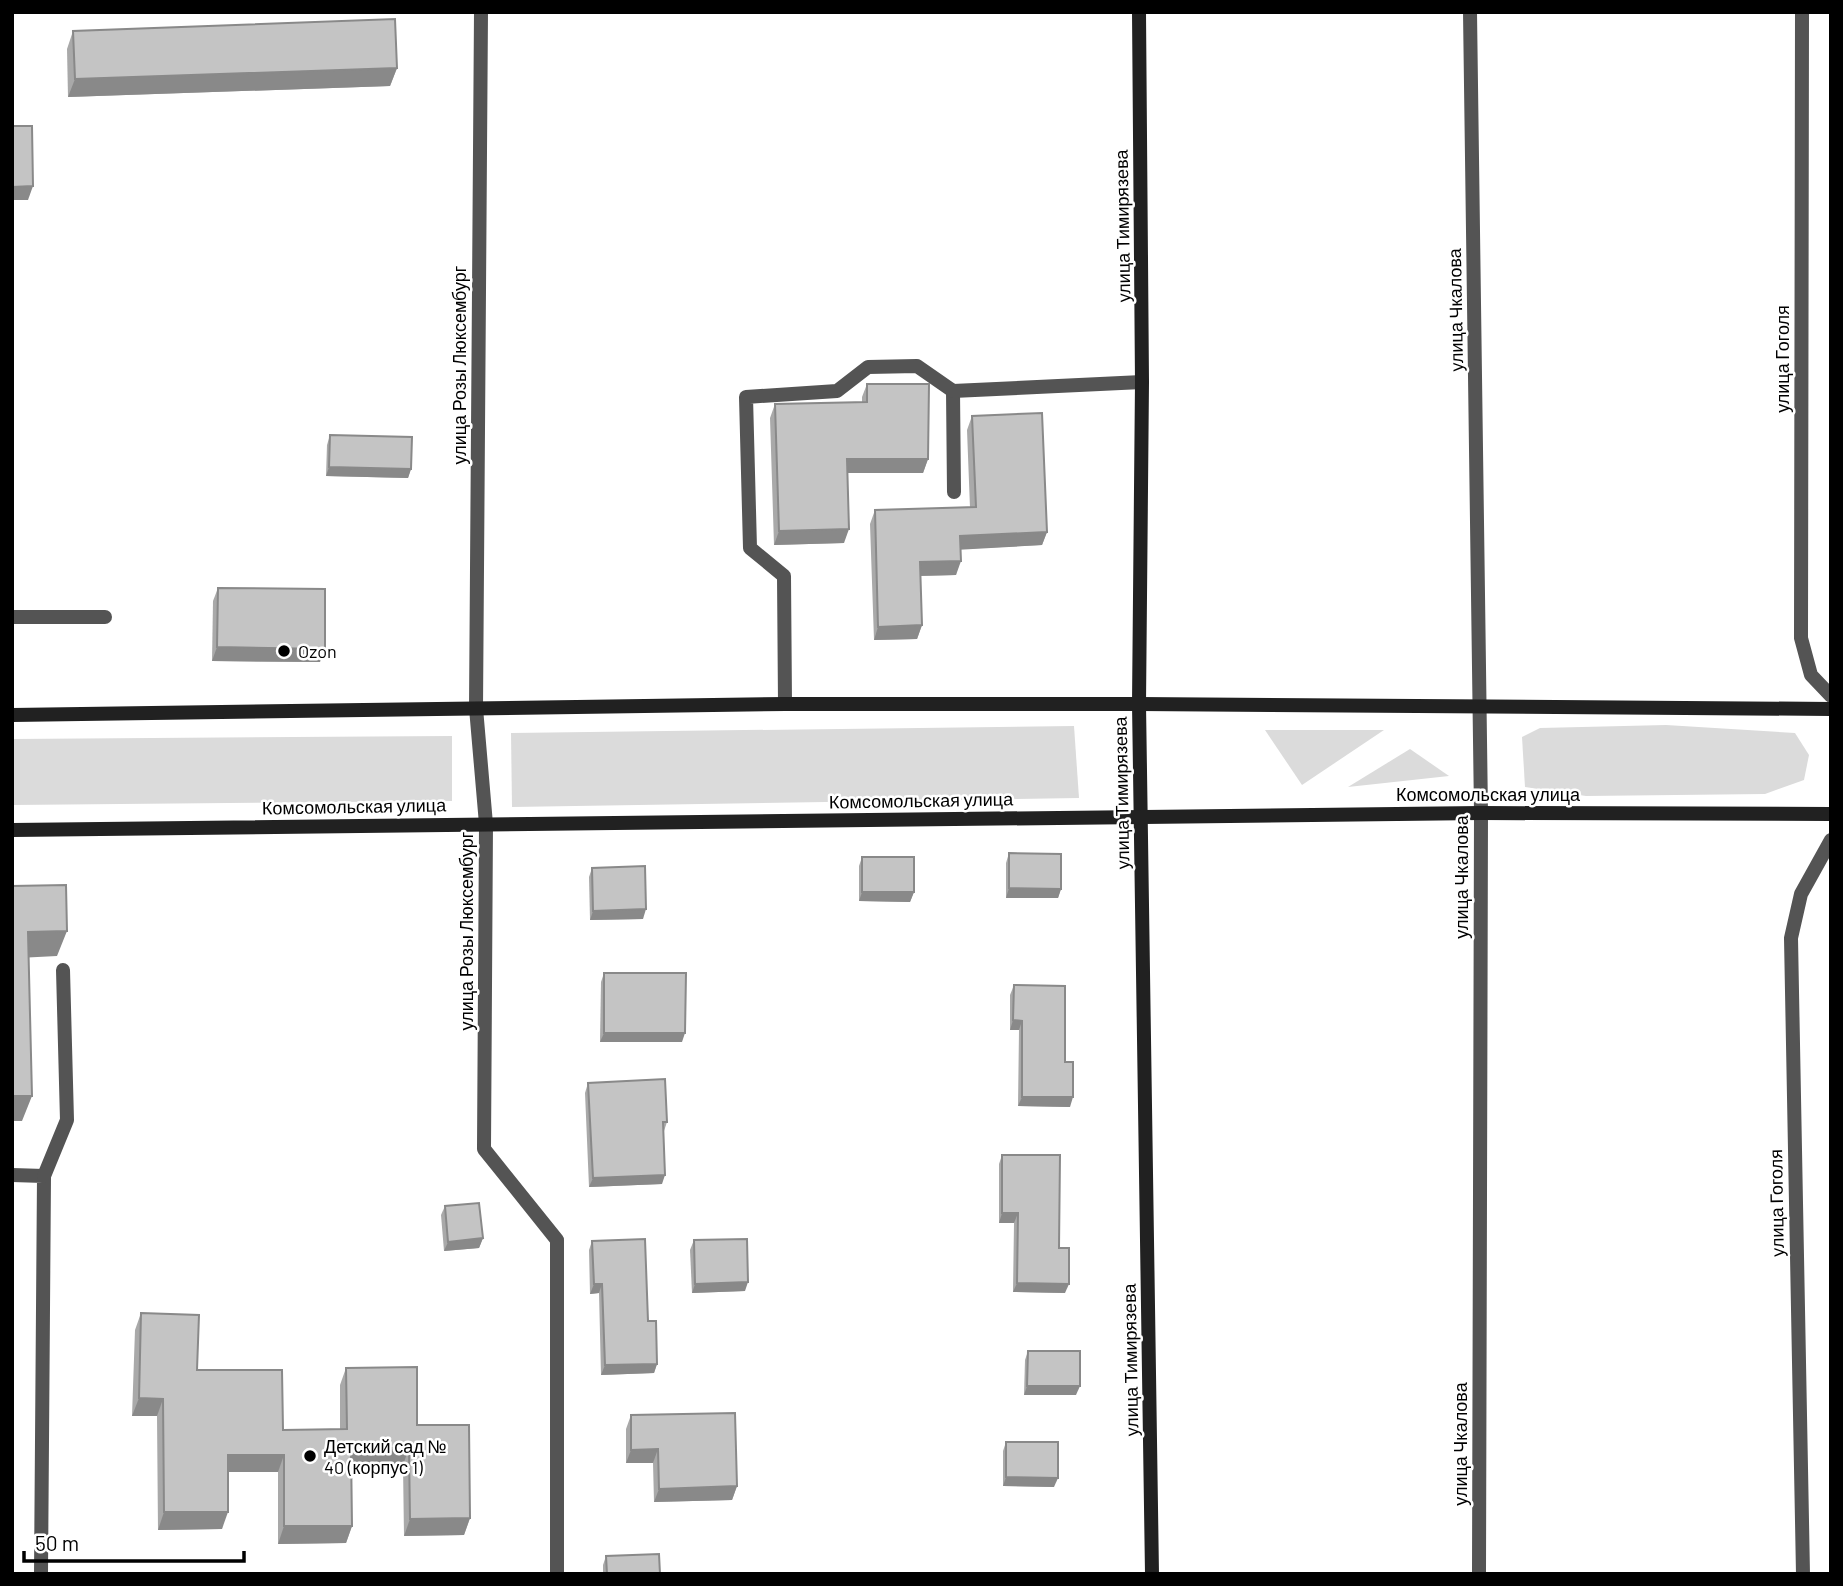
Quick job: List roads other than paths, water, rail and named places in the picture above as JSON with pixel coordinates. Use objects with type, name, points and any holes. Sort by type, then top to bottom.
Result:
[{"type":"street","name":"улица Розы Люксембург","points":[[481,12],[476,708],[486,824],[484,1149],[557,1240],[557,1574]]},
{"type":"street","name":"улица Тимирязева","points":[[1139,12],[1142,382],[1139,704],[1152,1574]]},
{"type":"street","name":"улица Чкалова","points":[[1470,12],[1480,813],[1479,1574]]},
{"type":"street","name":"улица Гоголя","points":[[1802,12],[1801,638],[1811,675],[1831,696]]},
{"type":"street","points":[[785,704],[784,576],[750,548],[747,397],[837,390],[868,367],[918,366],[953,391],[1142,382]]},
{"type":"street","points":[[953,391],[954,492]]},
{"type":"street","points":[[12,617],[105,617]]},
{"type":"street","points":[[12,715],[785,704],[1831,709]]},
{"type":"street","name":"Комсомольская улица","points":[[12,830],[1480,813],[1831,814]]},
{"type":"street","name":"улица Гоголя","points":[[1803,1574],[1791,938],[1801,894],[1831,840]]},
{"type":"street","points":[[41,1574],[44,1175],[66,1121],[63,970]]},
{"type":"street","points":[[12,1175],[44,1175]]},
{"type":"place","name":"Ozon","points":[[284,651]]},
{"type":"place","name":"Детский сад № 40 (корпус 1)","points":[[310,1456]]}]
